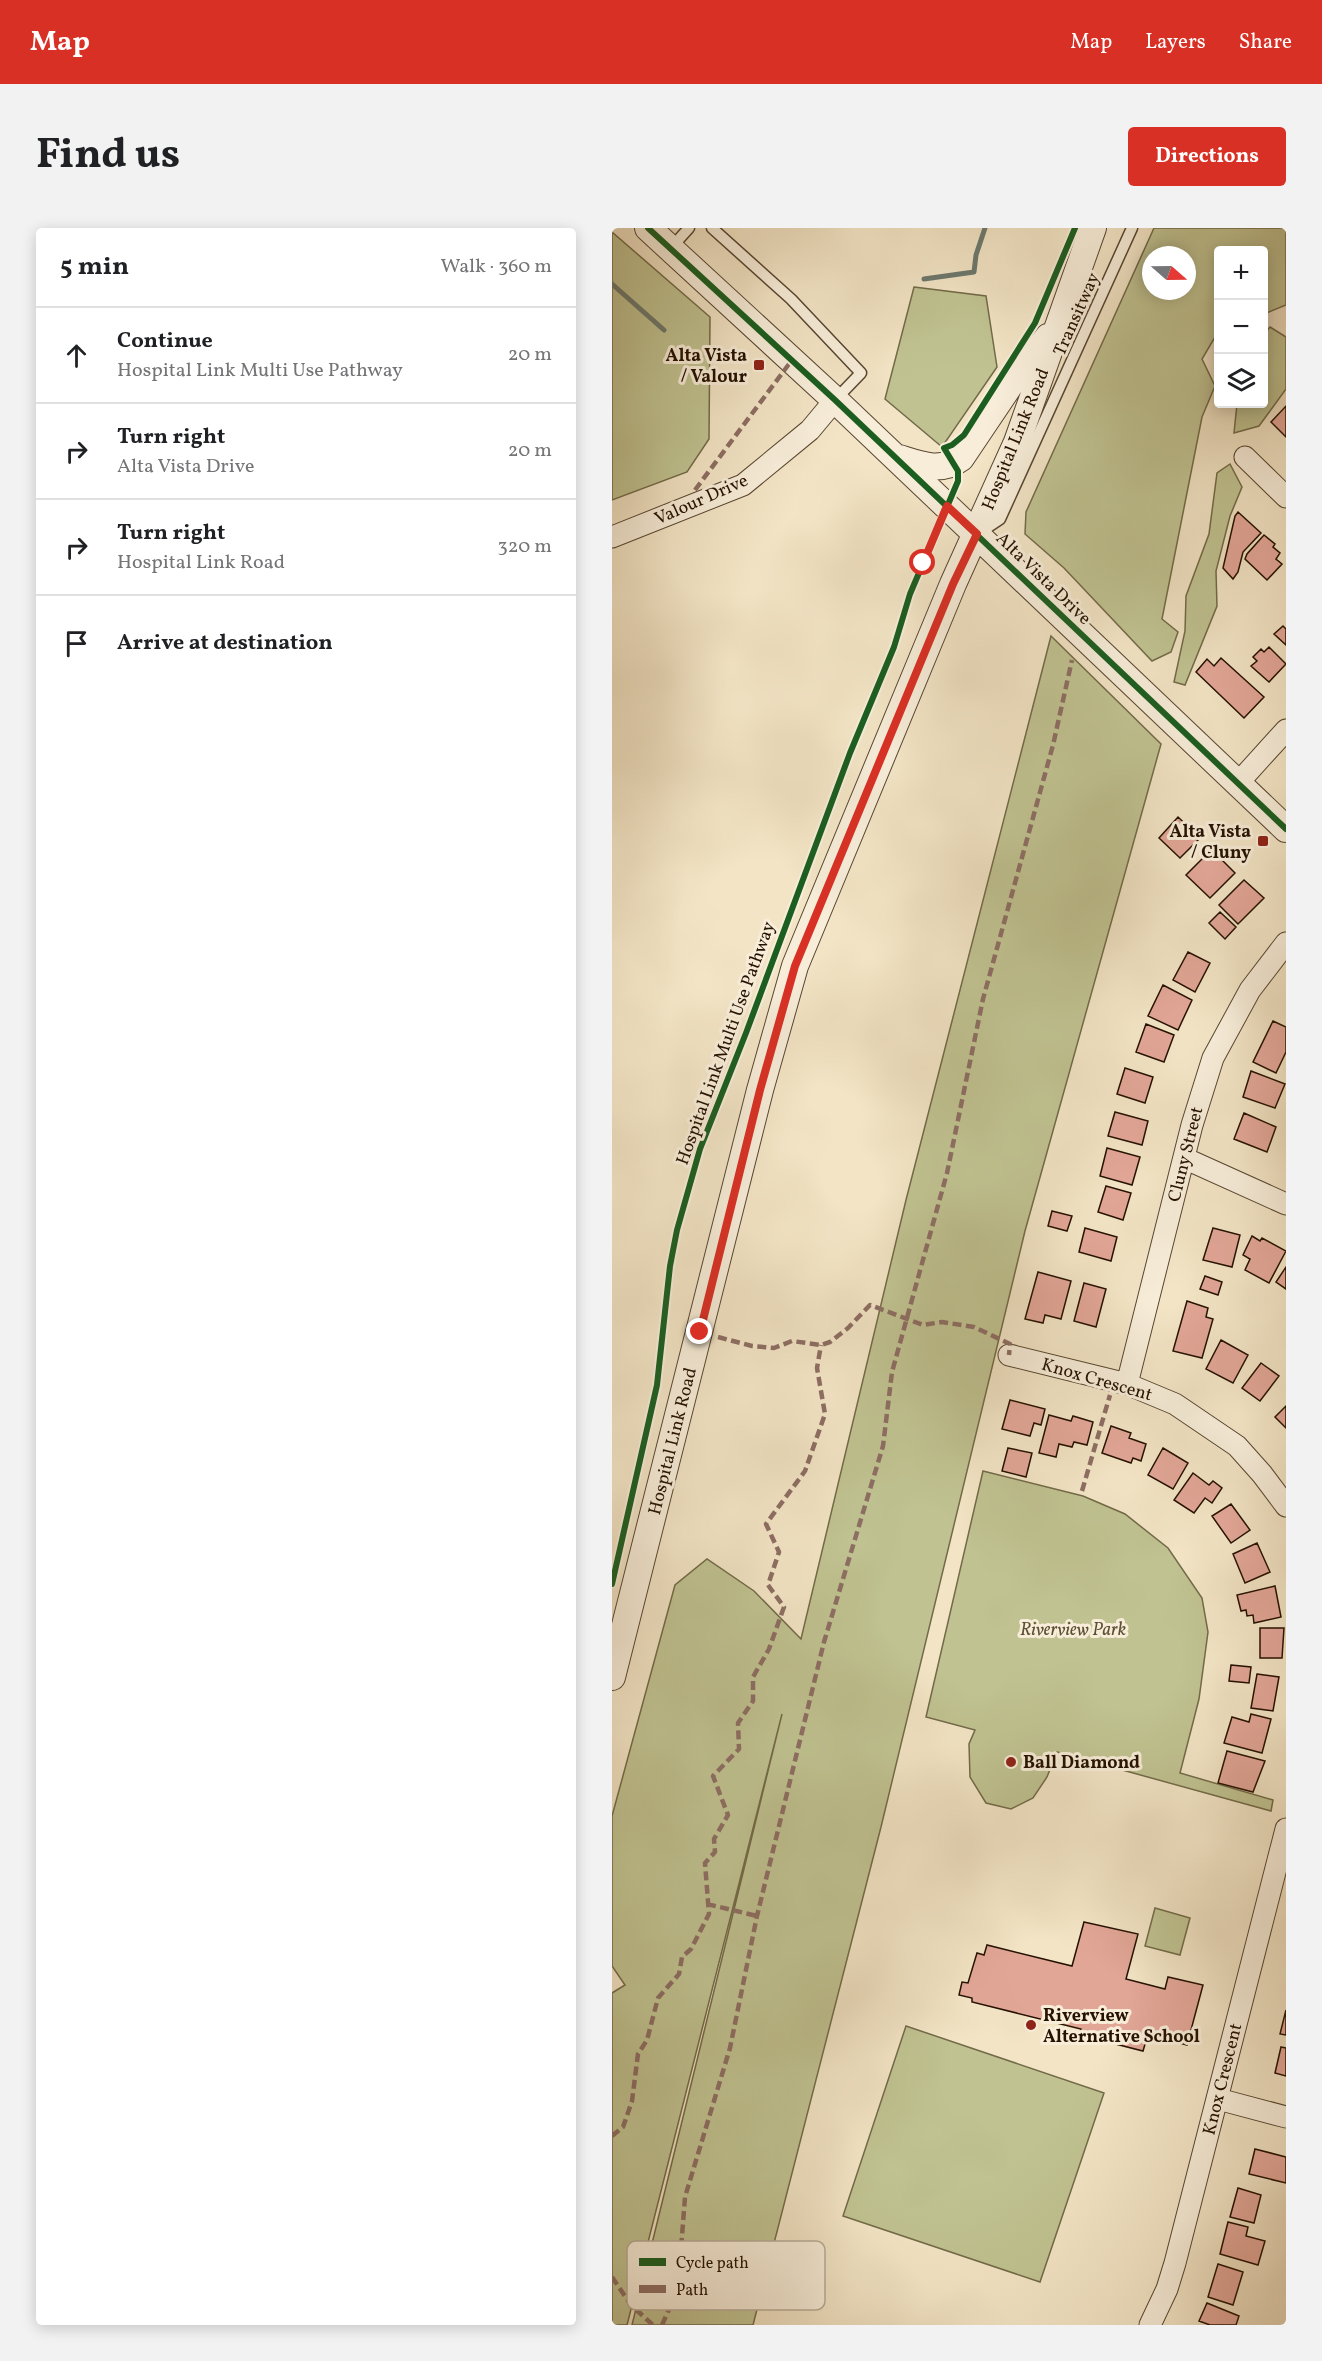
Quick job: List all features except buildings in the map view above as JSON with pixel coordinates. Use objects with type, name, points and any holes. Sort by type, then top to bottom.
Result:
[{"type":"street","name":"Alta Vista Drive","points":[[648,228],[835,400],[1286,829]]},
{"type":"street","name":"Hospital Link Road","points":[[612,1677],[760,1090],[795,966],[953,584],[1017,442],[1093,228]]},
{"type":"street","points":[[894,457],[926,466],[940,467],[950,465],[961,458],[1010,385],[1057,327]]},
{"type":"street","name":"Valour Drive","points":[[612,537],[743,485],[810,430],[835,400]]},
{"type":"street","points":[[1245,457],[1286,497]]},
{"type":"street","points":[[1238,783],[1286,730]]},
{"type":"street","name":"Cluny Street","points":[[1127,1384],[1201,1093],[1214,1058],[1250,990],[1286,943]]},
{"type":"street","points":[[1184,1158],[1286,1204]]},
{"type":"street","name":"Knox Crescent","points":[[1009,1355],[1127,1384],[1175,1404],[1236,1446],[1262,1474],[1286,1506]]},
{"type":"street","name":"Knox Crescent","points":[[1150,2325],[1167,2289],[1172,2271],[1280,1876],[1286,1829]]},
{"type":"street","points":[[1218,2099],[1286,2117]]},
{"type":"lane","points":[[670,249],[689,228]]},
{"type":"lane","points":[[711,228],[791,299],[861,373],[835,400]]},
{"type":"lane","name":"Transitway","points":[[977,534],[1000,519],[1132,228]]},
{"type":"green space","points":[[1154,228],[1286,228],[1286,305],[1268,312],[1268,246],[1214,246],[1214,339],[1202,359],[1214,388],[1202,417],[1162,619],[1178,632],[1171,652],[1152,661],[1064,568],[1025,534],[1026,512],[1142,255],[1142,300],[1196,300],[1196,246],[1146,246]]},
{"type":"green space","points":[[612,232],[710,317],[709,439],[687,472],[612,500]]},
{"type":"green space","points":[[914,287],[986,296],[997,367],[942,447],[885,399]]},
{"type":"green space","points":[[1270,327],[1286,337],[1286,389],[1259,426],[1234,433],[1237,408],[1268,408],[1268,329]]},
{"type":"green space","points":[[1230,464],[1242,487],[1230,516],[1216,571],[1217,606],[1185,685],[1174,682],[1185,631],[1186,596],[1209,534],[1217,473]]},
{"type":"green space","points":[[1051,636],[1161,744],[1025,1231],[881,1827],[775,2241],[653,2241],[782,1714],[648,2241],[627,2241],[627,2310],[631,2310],[627,2325],[612,2325],[612,1993],[625,1985],[612,1966],[612,1816],[675,1585],[707,1559],[754,1591],[801,1639],[906,1200]]},
{"type":"green space","name":"Riverview Park","points":[[983,1471],[1083,1496],[1125,1514],[1168,1548],[1202,1598],[1208,1632],[1199,1699],[1180,1773],[1273,1800],[1271,1811],[1057,1752],[1047,1777],[1033,1798],[1011,1809],[986,1803],[970,1777],[969,1744],[975,1730],[926,1717]]},
{"type":"green space","points":[[1155,1908],[1190,1918],[1180,1955],[1145,1946]]},
{"type":"green space","points":[[906,2026],[1104,2093],[1040,2282],[843,2216]]},
{"type":"green space","points":[[636,2310],[757,2310],[753,2325],[632,2325]]},
{"type":"waterway","points":[[924,279],[974,272],[976,255],[985,228]]},
{"type":"waterway","points":[[612,284],[664,330]]},
{"type":"marked path","points":[[695,490],[792,360]]},
{"type":"marked path","points":[[682,2241],[685,2197],[730,2048],[757,1916],[824,1642],[883,1446],[892,1372],[947,1173],[983,999],[1053,745],[1072,660]]},
{"type":"marked path","points":[[718,1337],[752,1346],[774,1348],[792,1341],[821,1345],[830,1342],[848,1328],[870,1305],[923,1325],[942,1322],[974,1327],[1010,1344],[1009,1355]]},
{"type":"marked path","points":[[612,2136],[623,2127],[632,2101],[638,2054],[647,2040],[658,1998],[679,1974],[682,1957],[691,1949],[709,1914],[705,1863],[715,1852],[714,1839],[728,1815],[713,1776],[739,1749],[738,1723],[753,1701],[753,1677],[769,1649],[784,1607],[768,1585],[779,1552],[766,1524],[805,1471],[825,1414],[817,1368],[821,1345]]},
{"type":"marked path","points":[[1082,1491],[1110,1395]]},
{"type":"marked path","points":[[707,1904],[757,1916]]},
{"type":"marked path","points":[[612,2277],[627,2299]]},
{"type":"marked path","points":[[636,2310],[653,2325]]},
{"type":"marked path","points":[[662,2325],[669,2310]]},
{"type":"cycle path","points":[[648,228],[835,400],[1286,829]]},
{"type":"cycle path","name":"Hospital Link Multi Use Pathway","points":[[612,1584],[657,1385],[670,1266],[677,1230],[700,1149],[746,1033],[850,753],[894,647],[910,594],[958,481],[958,471],[944,448],[952,445],[964,435],[1035,323],[1075,228]]},
{"type":"place","name":"Alta Vista / Valour","points":[[759,365]]},
{"type":"place","name":"Alta Vista / Cluny","points":[[1263,841]]},
{"type":"place","name":"Ball Diamond","points":[[1011,1762]]},
{"type":"place","name":"Riverview Alternative School","points":[[1031,2025]]},
{"type":"route","points":[[700,1332],[760,1090],[795,966],[863,797],[920,667],[953,584],[977,534],[947,506],[923,563]]}]
